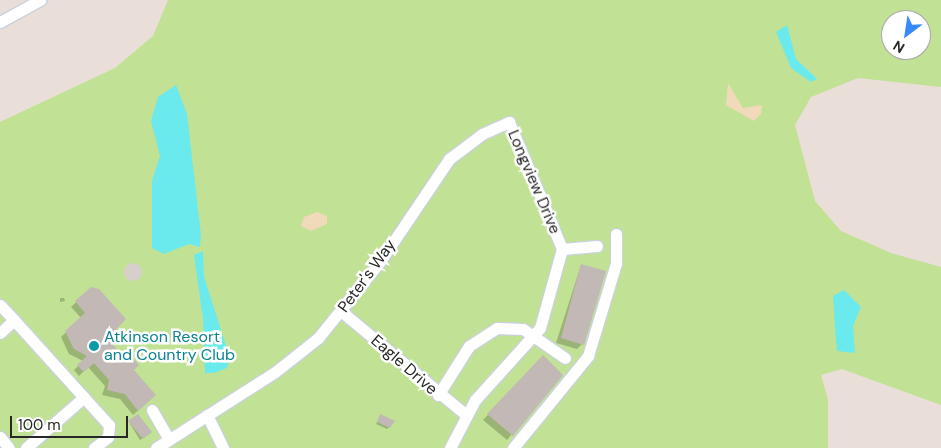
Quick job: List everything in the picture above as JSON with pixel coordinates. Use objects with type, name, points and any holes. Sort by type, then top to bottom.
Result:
[{"type":"street","points":[[0,22],[40,0]]},
{"type":"street","name":"Longview Drive","points":[[450,448],[466,415],[534,337],[562,249],[509,122]]},
{"type":"street","name":"Peter's Way","points":[[156,448],[290,361],[342,312],[440,170],[465,145],[509,122]]},
{"type":"street","points":[[513,448],[588,356],[616,263],[616,234]]},
{"type":"street","points":[[562,249],[597,246]]},
{"type":"street","points":[[0,305],[84,397],[110,430],[94,448]]},
{"type":"street","name":"Eagle Drive","points":[[342,312],[438,395],[466,415]]},
{"type":"street","points":[[0,332],[14,320]]},
{"type":"street","points":[[438,395],[475,340],[506,325],[534,337],[565,358]]},
{"type":"street","points":[[26,448],[84,397]]},
{"type":"street","points":[[152,410],[169,440]]},
{"type":"street","points":[[207,415],[223,448]]},
{"type":"street","points":[[0,437],[9,448]]},
{"type":"green space","points":[[168,0],[941,0],[941,87],[858,78],[811,97],[795,125],[815,201],[841,231],[891,253],[941,267],[941,405],[842,369],[821,375],[828,400],[828,448],[0,448],[0,122],[115,68],[153,36]]},
{"type":"sand","points":[[728,83],[743,108],[762,105],[761,114],[754,121],[726,105]]},
{"type":"sand","points":[[317,212],[327,216],[327,224],[311,231],[301,226],[304,217]]},
{"type":"shaded area","points":[[133,263],[139,266],[142,272],[139,278],[133,281],[127,278],[124,272],[127,266]]},
{"type":"water","points":[[787,25],[796,59],[817,79],[811,82],[791,68],[776,32]]},
{"type":"water","points":[[176,85],[187,114],[201,235],[200,247],[189,244],[164,254],[152,248],[152,181],[160,156],[151,121],[158,97]]},
{"type":"water","points":[[203,251],[204,277],[230,358],[227,368],[214,373],[205,373],[203,319],[194,255]]},
{"type":"water","points":[[844,290],[861,307],[853,326],[855,353],[837,351],[833,296]]},
{"type":"building","points":[[581,264],[606,271],[584,345],[561,338]]},
{"type":"building","name":"Atkinson Resort and Country Club","points":[[91,287],[99,289],[126,319],[107,339],[126,358],[130,355],[139,365],[134,370],[156,395],[138,411],[125,394],[107,390],[109,380],[94,363],[84,372],[77,365],[87,356],[74,349],[65,331],[85,313],[75,301]]},
{"type":"building","points":[[543,355],[563,375],[513,436],[487,414]]},
{"type":"building","points":[[138,414],[152,432],[143,439],[128,421]]},
{"type":"building","points":[[380,414],[395,421],[390,428],[377,422]]},
{"type":"place","name":"Atkinson Resort and Country Club","points":[[94,346]]}]
